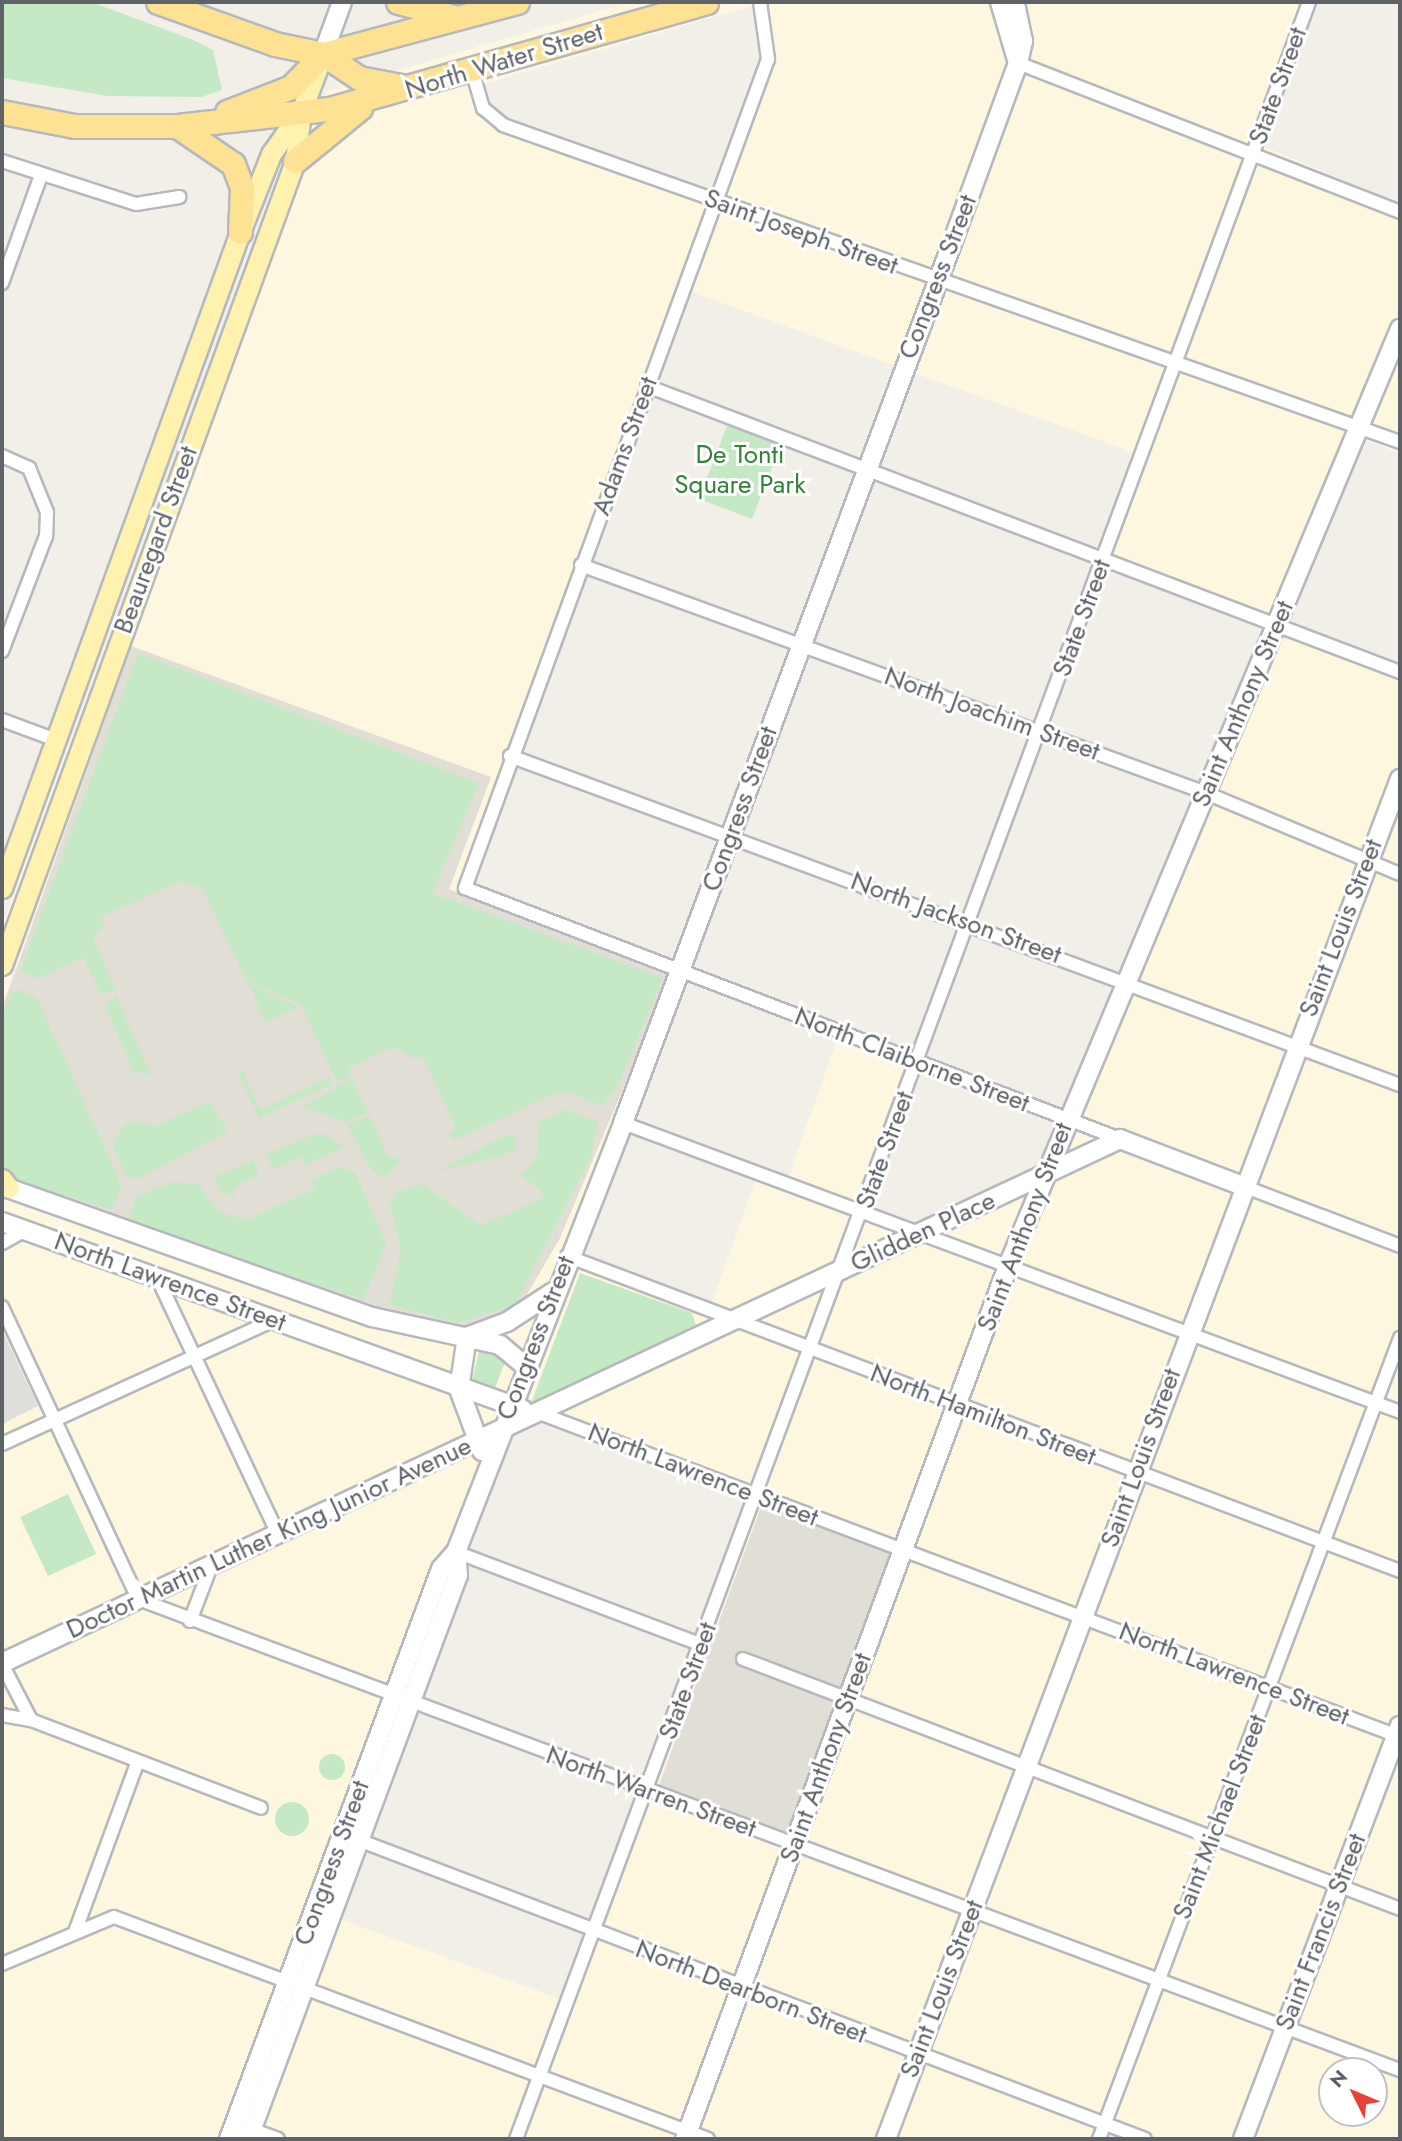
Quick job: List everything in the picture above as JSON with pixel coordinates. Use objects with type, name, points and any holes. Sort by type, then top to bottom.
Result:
[{"type":"highway","points":[[158,2],[275,44],[323,54],[359,78],[411,87]]},
{"type":"highway","points":[[398,2],[460,18]]},
{"type":"highway","name":"North Water Street","points":[[323,54],[517,2]]},
{"type":"highway","name":"North Water Street","points":[[177,127],[380,99],[411,87],[706,2]]},
{"type":"highway","points":[[2,112],[75,126],[177,127],[272,97],[291,87],[323,54]]},
{"type":"highway","points":[[295,161],[333,125],[380,99]]},
{"type":"highway","points":[[177,127],[233,164],[242,188],[240,232]]},
{"type":"main road","name":"Beauregard Street","points":[[2,965],[295,161],[301,112],[323,54]]},
{"type":"main road","name":"Beauregard Street","points":[[2,888],[240,232],[271,154],[301,112]]},
{"type":"main road","points":[[28,815],[61,760],[108,636],[129,616],[122,598],[163,480],[170,424]]},
{"type":"street","name":"Beauregard Street","points":[[323,54],[342,2]]},
{"type":"street","name":"Adams Street","points":[[465,888],[510,756],[768,59],[760,2]]},
{"type":"street","points":[[1000,2],[1018,64],[1254,151],[1400,212]]},
{"type":"street","name":"Congress Street","points":[[241,2133],[402,1701],[458,1576],[456,1552],[510,1406],[567,1256],[623,1123],[1018,64],[1023,41],[1015,2]]},
{"type":"street","name":"State Street","points":[[516,2139],[1310,2]]},
{"type":"street","name":"Saint Joseph Street","points":[[472,69],[483,108],[503,125],[938,281],[1400,442]]},
{"type":"street","points":[[2,161],[136,204],[178,197]]},
{"type":"street","points":[[2,283],[41,175]]},
{"type":"street","name":"Saint Anthony Street","points":[[687,2135],[1008,1266],[1067,1119],[1400,330]]},
{"type":"street","points":[[647,386],[1400,672]]},
{"type":"street","points":[[2,456],[29,468],[47,512],[46,536],[2,651]]},
{"type":"street","name":"North Joachim Street","points":[[581,565],[1206,793],[1400,874]]},
{"type":"street","points":[[2,710],[2,718],[56,740]]},
{"type":"street","name":"North Jackson Street","points":[[510,756],[731,835],[1400,1085]]},
{"type":"street","name":"Saint Louis Street","points":[[887,2139],[1187,1333],[1400,779]]},
{"type":"street","name":"North Claiborne Street","points":[[465,888],[1400,1246]]},
{"type":"street","points":[[623,1123],[1400,1412]]},
{"type":"street","name":"Glidden Place","points":[[840,1270],[1120,1139]]},
{"type":"street","name":"North Lawrence Street","points":[[4,1184],[372,1317],[500,1345],[525,1366]]},
{"type":"street","name":"North Lawrence Street","points":[[2,1222],[459,1388],[539,1413],[1399,1733]]},
{"type":"street","points":[[2,1243],[25,1230]]},
{"type":"street","name":"North Hamilton Street","points":[[567,1256],[1400,1571]]},
{"type":"street","name":"Doctor Martin Luther King Junior Avenue","points":[[2,1663],[840,1270]]},
{"type":"street","points":[[157,1277],[191,1358],[278,1534]]},
{"type":"street","points":[[488,1466],[459,1388],[468,1364],[467,1337],[507,1322],[553,1292]]},
{"type":"street","points":[[2,1307],[138,1599]]},
{"type":"street","points":[[2,1444],[274,1320]]},
{"type":"street","name":"Saint Michael Street","points":[[1099,2139],[1400,1338]]},
{"type":"street","points":[[456,1552],[702,1644]]},
{"type":"street","points":[[190,1621],[211,1566]]},
{"type":"street","name":"North Warren Street","points":[[138,1599],[402,1701],[1400,2070]]},
{"type":"street","points":[[743,1659],[1400,1909]]},
{"type":"street","points":[[2,1663],[31,1720]]},
{"type":"street","points":[[2,1715],[31,1720],[261,1808]]},
{"type":"street","name":"Saint Francis Street","points":[[1243,2139],[1399,1733]]},
{"type":"street","points":[[75,1932],[138,1761]]},
{"type":"street","name":"North Dearborn Street","points":[[351,1838],[593,1933],[1145,2139]]},
{"type":"street","points":[[2,1965],[114,1917],[297,1983],[687,2135],[708,2139]]},
{"type":"street","points":[[241,2133],[278,2139]]},
{"type":"shaded area","points":[[630,2],[766,2],[483,84],[491,110],[511,123],[711,193],[470,885],[676,964],[577,1255],[711,1306],[761,1164],[788,1177],[838,1038],[922,1069],[870,1208],[920,1226],[1039,1169],[1273,616],[1099,550],[1135,453],[689,291],[772,57],[769,2],[1318,2],[1262,146],[1400,204],[1400,453],[1361,439],[1284,621],[1400,667],[1400,2139],[2,2139],[2,1424],[38,1406],[2,1330],[2,1168],[13,1183],[363,1304],[458,1328],[579,1189],[671,975],[449,889],[491,778],[14,968],[2,1009],[2,926],[285,158],[328,91]],"holes":[[[540,1418],[751,1499],[563,2000],[323,1913],[512,1433]]]},
{"type":"shaded area","points":[[131,646],[491,777],[449,889],[671,975],[560,1238],[518,1310],[458,1328],[363,1304],[13,1183],[2,1168],[2,1009]]},
{"type":"shaded area","points":[[2,1330],[38,1406],[2,1424]]},
{"type":"shaded area","points":[[762,1504],[893,1552],[789,1835],[659,1785]]},
{"type":"green space","points":[[2,2],[91,2],[191,39],[213,50],[222,90],[201,97],[108,96],[2,78]]},
{"type":"green space","name":"De Tonti Square Park","points":[[729,421],[782,442],[752,519],[699,499]]},
{"type":"green space","points":[[138,653],[479,783],[432,893],[663,978],[616,1090],[602,1106],[570,1093],[551,1095],[455,1140],[448,1134],[456,1129],[423,1056],[415,1059],[397,1047],[385,1050],[348,1068],[350,1076],[337,1082],[301,1004],[246,981],[203,889],[180,881],[101,917],[104,924],[93,939],[116,991],[100,993],[83,957],[38,978],[20,971]]},
{"type":"green space","points":[[249,984],[298,1007],[265,1022]]},
{"type":"green space","points":[[19,990],[37,998],[112,1164],[121,1186],[112,1210],[14,1180],[2,1164],[2,1020],[10,993]]},
{"type":"green space","points":[[116,995],[150,1074],[146,1076],[143,1071],[135,1075],[105,1005]]},
{"type":"green space","points":[[243,1071],[260,1110],[329,1077],[332,1084],[259,1118],[238,1073]]},
{"type":"green space","points":[[352,1078],[368,1112],[347,1122],[303,1106]]},
{"type":"green space","points":[[209,1102],[228,1131],[138,1179],[127,1177],[113,1146],[123,1125],[140,1121],[153,1127]]},
{"type":"green space","points":[[565,1110],[598,1122],[591,1157],[515,1305],[458,1323],[390,1305],[401,1249],[390,1206],[396,1192],[422,1184],[480,1225],[537,1201],[544,1194],[521,1175],[537,1157],[539,1122]]},
{"type":"green space","points":[[369,1115],[389,1158],[403,1159],[384,1178],[372,1171],[347,1125]]},
{"type":"green space","points":[[320,1132],[344,1147],[304,1165],[300,1157],[273,1169],[266,1154]]},
{"type":"green space","points":[[505,1135],[516,1136],[516,1151],[436,1172]]},
{"type":"green space","points":[[253,1160],[259,1175],[233,1188],[235,1197],[220,1192],[215,1177]]},
{"type":"green space","points":[[339,1167],[355,1172],[386,1244],[363,1300],[128,1221],[135,1198],[172,1182],[200,1185],[215,1210],[246,1220],[315,1189],[311,1180]]},
{"type":"green space","points":[[580,1273],[692,1313],[696,1325],[531,1403]]},
{"type":"green space","points":[[480,1346],[507,1357],[494,1391],[472,1381]]},
{"type":"green space","points":[[68,1494],[96,1554],[48,1576],[20,1517]]},
{"type":"green space","points":[[332,1754],[341,1758],[345,1767],[341,1776],[332,1780],[323,1776],[319,1767],[323,1758]]},
{"type":"green space","points":[[292,1802],[304,1807],[309,1819],[304,1831],[292,1836],[280,1831],[275,1819],[280,1807]]}]
